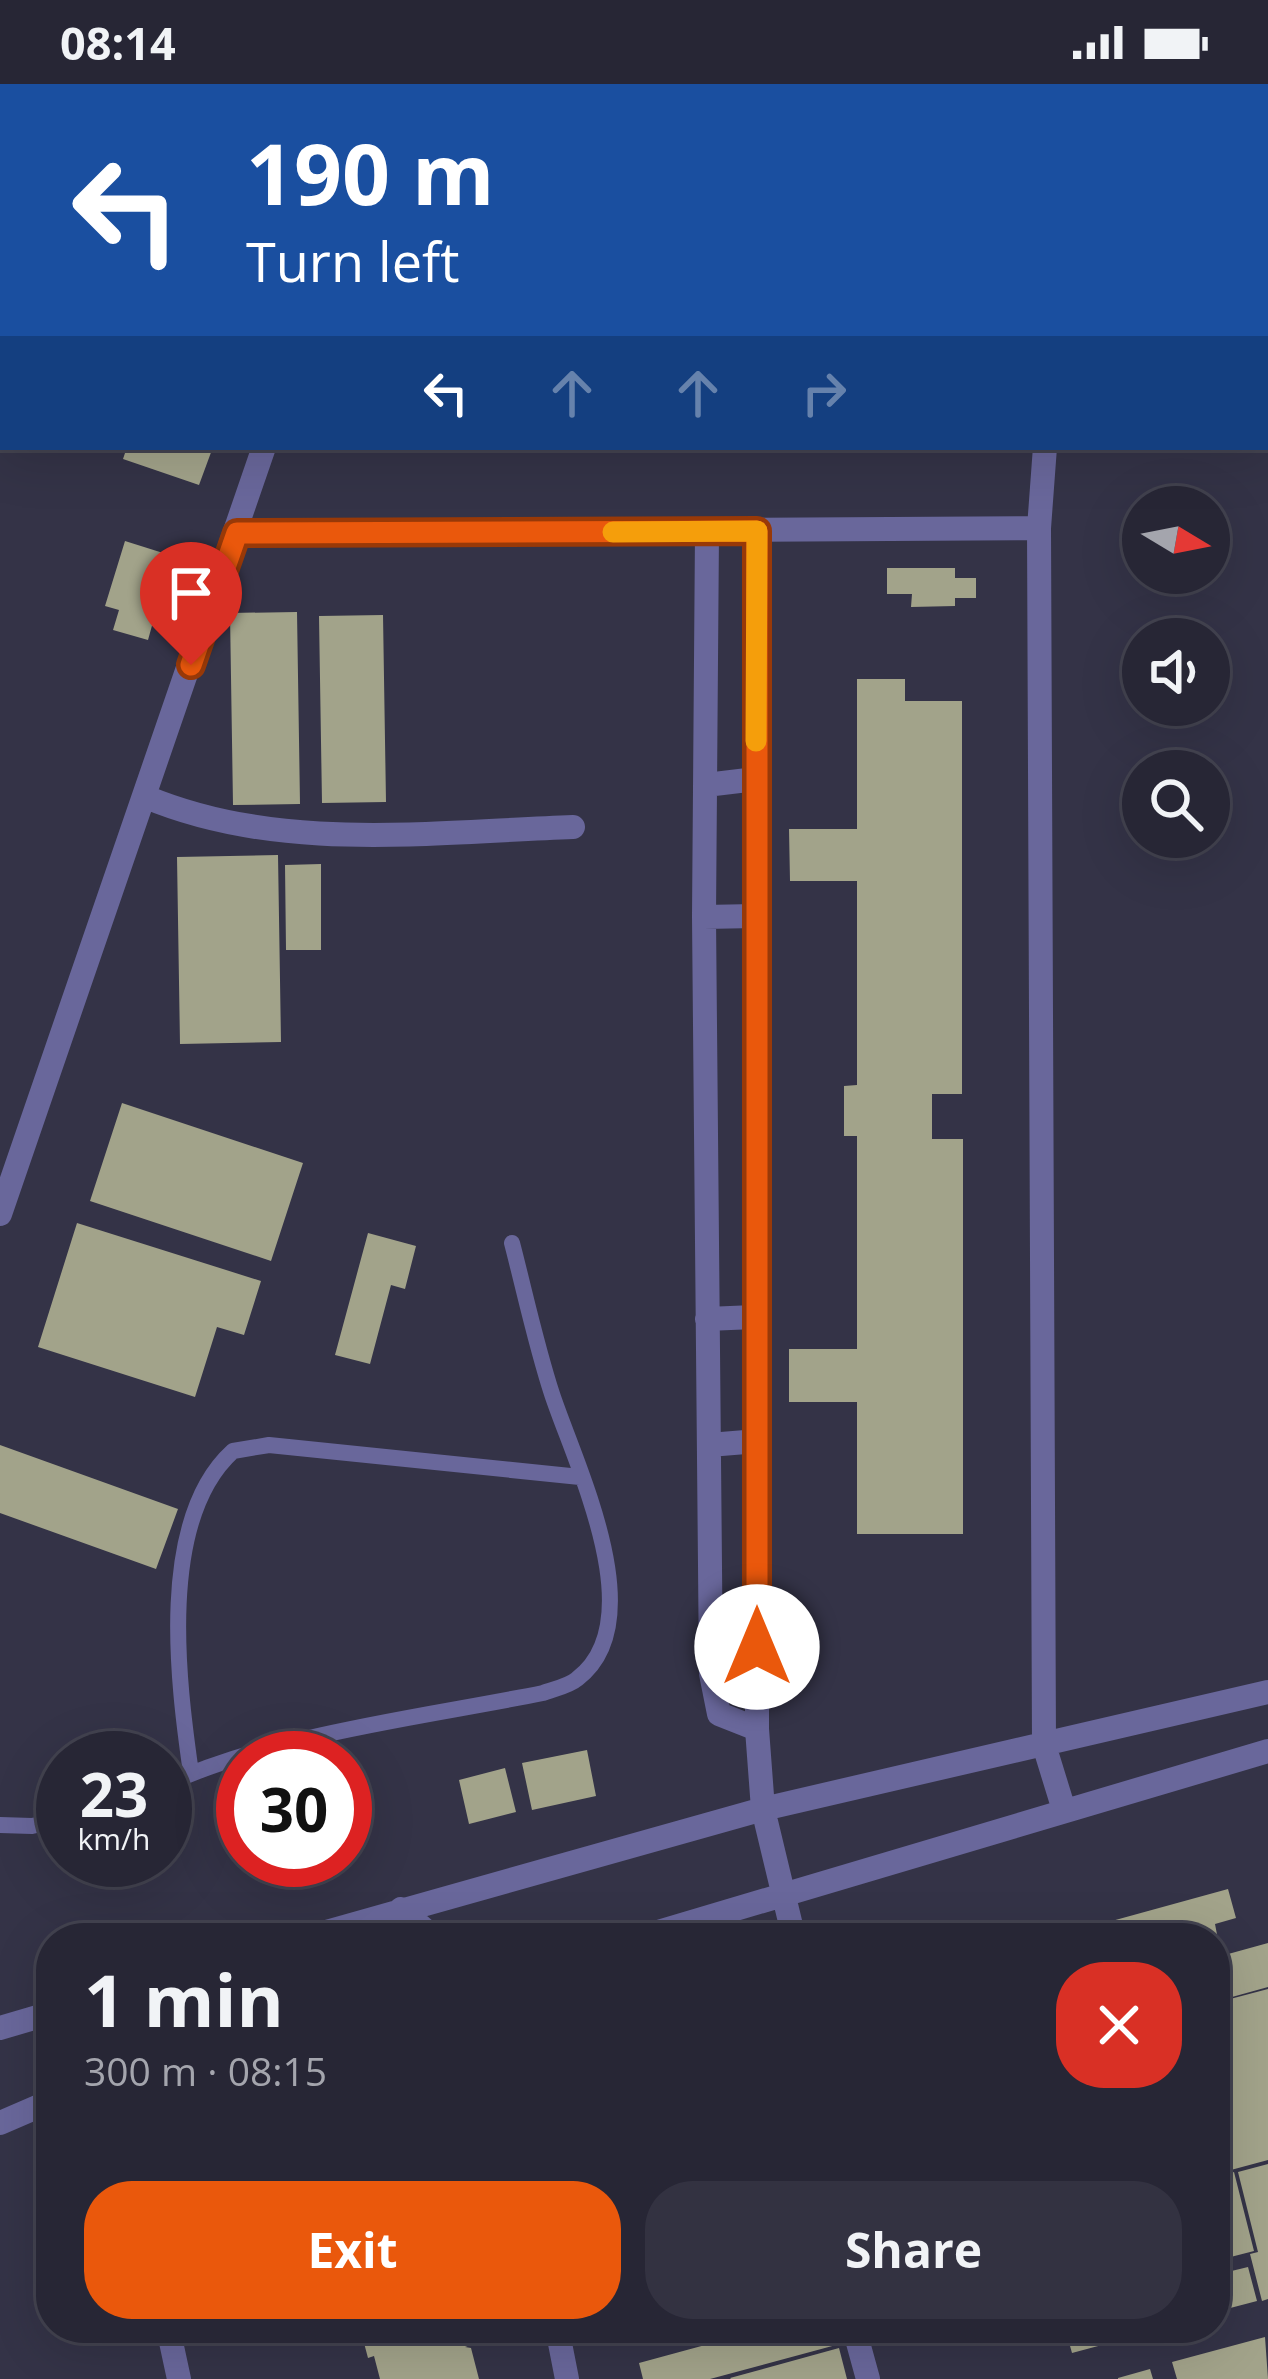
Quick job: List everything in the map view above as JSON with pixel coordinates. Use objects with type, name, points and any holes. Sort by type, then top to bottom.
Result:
[{"type":"street","points":[[0,1214],[263,450]]},
{"type":"street","points":[[1045,450],[1039,528],[1044,1745],[1064,1810]]},
{"type":"street","points":[[237,533],[1039,528]]},
{"type":"street","points":[[757,531],[757,1729],[764,1809],[790,1923]]},
{"type":"street","points":[[707,532],[704,917],[710,1635],[719,1714],[757,1729]]},
{"type":"street","points":[[706,784],[756,779]]},
{"type":"street","points":[[146,797],[192,816],[274,832],[370,834],[573,827]]},
{"type":"street","points":[[704,917],[755,916]]},
{"type":"street","points":[[707,1319],[754,1317]]},
{"type":"street","points":[[709,1444],[758,1441]]},
{"type":"street","points":[[356,1923],[764,1809],[1268,1692]]},
{"type":"street","points":[[690,1923],[1268,1751]]},
{"type":"street","points":[[401,1910],[416,1923]]},
{"type":"street","points":[[0,2029],[36,2018]]},
{"type":"street","points":[[0,2123],[36,2108]]},
{"type":"street","points":[[171,2343],[179,2379]]},
{"type":"street","points":[[559,2343],[567,2379]]},
{"type":"street","points":[[858,2343],[868,2379]]},
{"type":"lane","points":[[192,1773],[293,1744],[543,1694],[577,1680],[596,1658],[608,1628],[609,1563],[546,1376],[512,1243]]},
{"type":"lane","points":[[186,1731],[179,1662],[180,1573],[210,1481],[233,1451],[268,1445],[580,1477]]},
{"type":"lane","points":[[0,1825],[36,1825]]},
{"type":"building","points":[[126,450],[212,450],[199,485],[123,459]]},
{"type":"building","points":[[125,541],[179,558],[158,624],[153,622],[148,640],[113,630],[119,610],[105,606]]},
{"type":"building","points":[[887,568],[955,568],[955,578],[976,578],[976,598],[955,598],[955,606],[911,607],[912,594],[887,594]]},
{"type":"building","points":[[297,612],[300,804],[233,805],[230,613]]},
{"type":"building","points":[[383,615],[386,802],[322,803],[319,616]]},
{"type":"building","points":[[857,679],[905,679],[905,701],[962,701],[962,1094],[932,1094],[932,1139],[963,1139],[963,1534],[857,1534],[857,1402],[789,1402],[789,1349],[857,1349],[857,1136],[844,1136],[844,1086],[857,1085],[857,881],[790,881],[789,829],[857,829]]},
{"type":"building","points":[[278,855],[281,1042],[180,1044],[177,857]]},
{"type":"building","points":[[321,864],[321,950],[286,950],[285,865]]},
{"type":"building","points":[[122,1103],[303,1163],[271,1261],[90,1201]]},
{"type":"building","points":[[77,1223],[261,1281],[244,1335],[217,1327],[195,1397],[38,1347]]},
{"type":"building","points":[[368,1233],[416,1246],[405,1289],[391,1285],[370,1364],[335,1355]]},
{"type":"building","points":[[0,1445],[178,1509],[156,1569],[0,1513]]},
{"type":"building","points":[[587,1750],[596,1796],[532,1810],[522,1763]]},
{"type":"building","points":[[505,1768],[516,1812],[469,1824],[459,1780]]},
{"type":"building","points":[[1228,1889],[1236,1918],[1218,1923],[1104,1923]]},
{"type":"building","points":[[1268,1943],[1268,1987],[1232,1997],[1230,1954]]},
{"type":"building","points":[[1268,1989],[1268,2160],[1230,2170],[1230,1999]]},
{"type":"building","points":[[1268,2164],[1268,2299],[1262,2301],[1250,2254],[1258,2252],[1238,2172]]},
{"type":"building","points":[[1234,2172],[1254,2251],[1230,2257],[1230,2173]]},
{"type":"building","points":[[1248,2267],[1257,2301],[1230,2308],[1230,2271]]},
{"type":"building","points":[[1265,2337],[1268,2379],[1177,2379],[1172,2362]]},
{"type":"building","points":[[364,2343],[469,2343],[465,2347],[471,2348],[479,2379],[380,2379],[374,2356],[368,2358]]},
{"type":"building","points":[[713,2343],[836,2345],[710,2379],[643,2379],[639,2363]]},
{"type":"building","points":[[1069,2343],[1109,2343],[1072,2353]]},
{"type":"building","points":[[839,2348],[847,2379],[730,2378]]},
{"type":"building","points":[[1150,2369],[1153,2379],[1118,2379],[1118,2378]]},
{"type":"slow traffic","points":[[613,532],[757,531],[756,741]]},
{"type":"route","points":[[191,665],[237,533],[757,531],[757,1647]]}]
